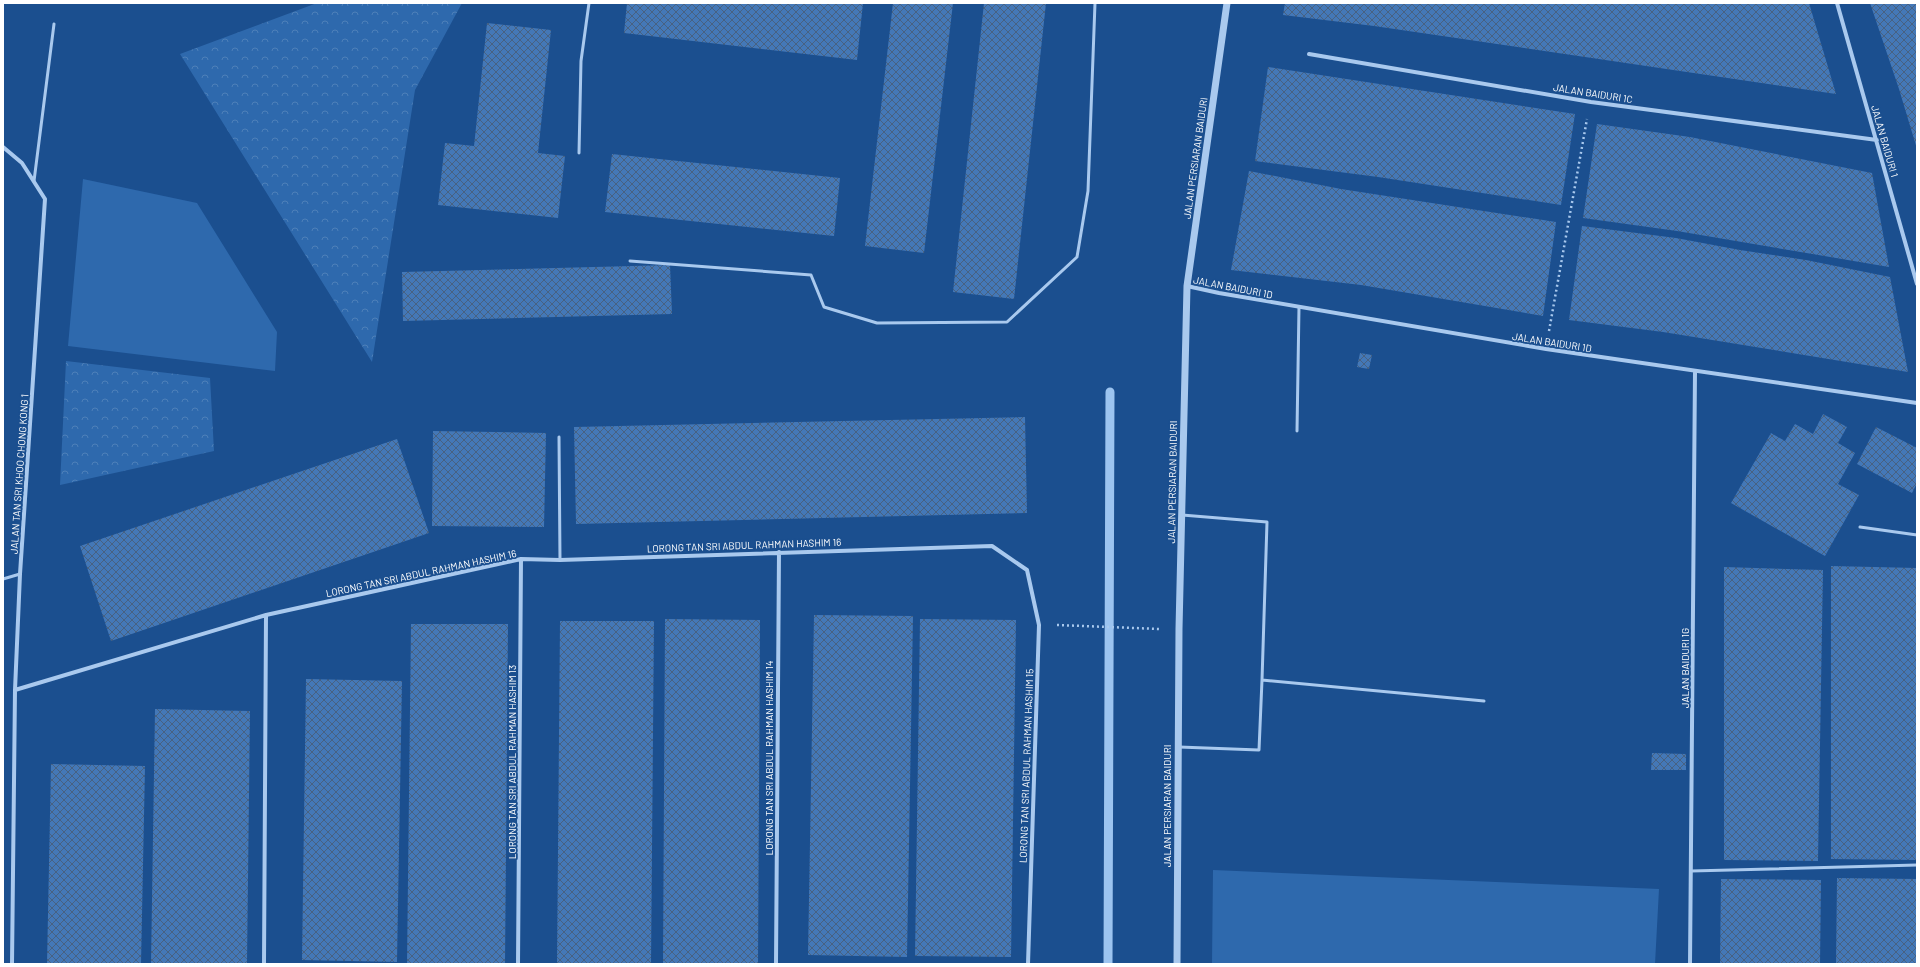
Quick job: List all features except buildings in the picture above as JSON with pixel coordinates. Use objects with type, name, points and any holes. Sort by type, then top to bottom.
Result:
[{"type":"street","name":"JALAN PERSIARAN BAIDURI","points":[[1177,964],[1177,747],[1187,286],[1227,3]]},
{"type":"street","name":"JALAN BAIDURI 1","points":[[1837,3],[1917,284]]},
{"type":"street","name":"JALAN BAIDURI 1C","points":[[1309,54],[1591,102],[1877,140]]},
{"type":"street","name":"JALAN TAN SRI KHOO CHONG KONG 1","points":[[3,147],[22,163],[46,199],[20,574],[16,690],[12,964]]},
{"type":"street","name":"JALAN BAIDURI 1D","points":[[1187,286],[1298,307],[1546,349],[1695,372],[1917,403]]},
{"type":"street","name":"JALAN BAIDURI 1G","points":[[1690,964],[1695,372]]},
{"type":"street","name":"LORONG TAN SRI ABDUL RAHMAN HASHIM 16","points":[[16,690],[266,615],[521,559],[560,560],[992,546],[1027,570]]},
{"type":"street","name":"LORONG TAN SRI ABDUL RAHMAN HASHIM 14","points":[[776,964],[779,552]]},
{"type":"street","name":"LORONG TAN SRI ABDUL RAHMAN HASHIM 13","points":[[518,964],[521,559]]},
{"type":"street","name":"LORONG TAN SRI ABDUL RAHMAN HASHIM 15","points":[[1027,570],[1039,626],[1028,964]]},
{"type":"street","points":[[264,964],[266,615]]},
{"type":"lane","points":[[579,153],[581,61],[589,3]]},
{"type":"lane","points":[[630,261],[811,274],[824,307],[877,323],[1007,322],[1077,257],[1088,191],[1094,3]]},
{"type":"lane","points":[[34,181],[54,24]]},
{"type":"lane","points":[[1297,431],[1298,307]]},
{"type":"lane","points":[[559,437],[560,560]]},
{"type":"lane","points":[[1177,747],[1259,750],[1267,522],[1181,515]]},
{"type":"lane","points":[[1860,527],[1917,535]]},
{"type":"lane","points":[[3,579],[20,574]]},
{"type":"lane","points":[[1262,680],[1484,701]]},
{"type":"lane","points":[[1691,871],[1917,865]]},
{"type":"path","points":[[1546,349],[1591,102]]},
{"type":"path","points":[[1039,626],[1083,625],[1134,629],[1179,629]]},
{"type":"green space","points":[[317,3],[462,3],[415,90],[372,362],[180,54]]},
{"type":"green space","points":[[83,179],[197,203],[277,332],[275,371],[68,346]]},
{"type":"green space","points":[[66,361],[210,378],[214,451],[60,485]]},
{"type":"green space","points":[[1213,870],[1659,889],[1655,964],[1212,964]]},
{"type":"waterway","points":[[1108,964],[1110,392]]}]
